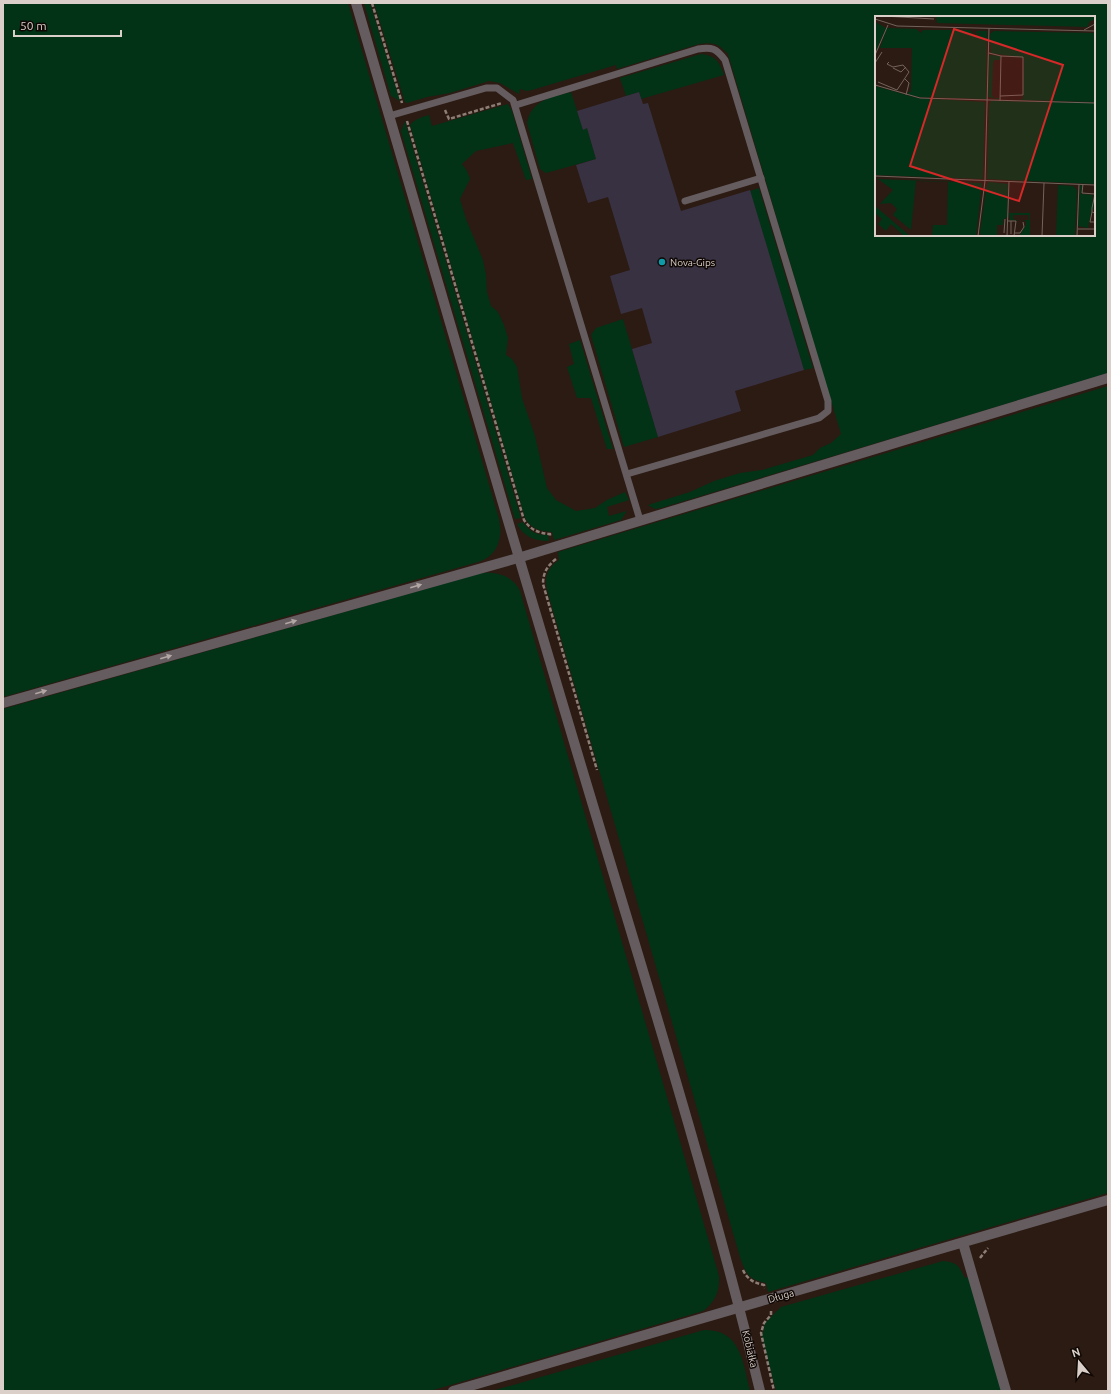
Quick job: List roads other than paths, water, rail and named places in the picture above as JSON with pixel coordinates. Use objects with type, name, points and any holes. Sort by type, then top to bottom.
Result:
[{"type":"street","name":"Kobiałka","points":[[356,3],[518,558],[680,1095],[740,1308],[760,1391]]},
{"type":"street","points":[[3,703],[518,558],[1108,378]]},
{"type":"street","name":"Długa","points":[[453,1391],[1108,1200]]},
{"type":"street","points":[[963,1243],[1006,1391]]},
{"type":"lane","points":[[515,102],[698,49],[708,48],[718,51],[725,60],[828,401],[828,411],[819,418],[627,474]]},
{"type":"lane","points":[[389,116],[486,88],[497,88],[515,102],[640,520]]},
{"type":"lane","points":[[685,201],[760,178]]},
{"type":"place","name":"Nova-Gips","points":[[662,262]]}]
